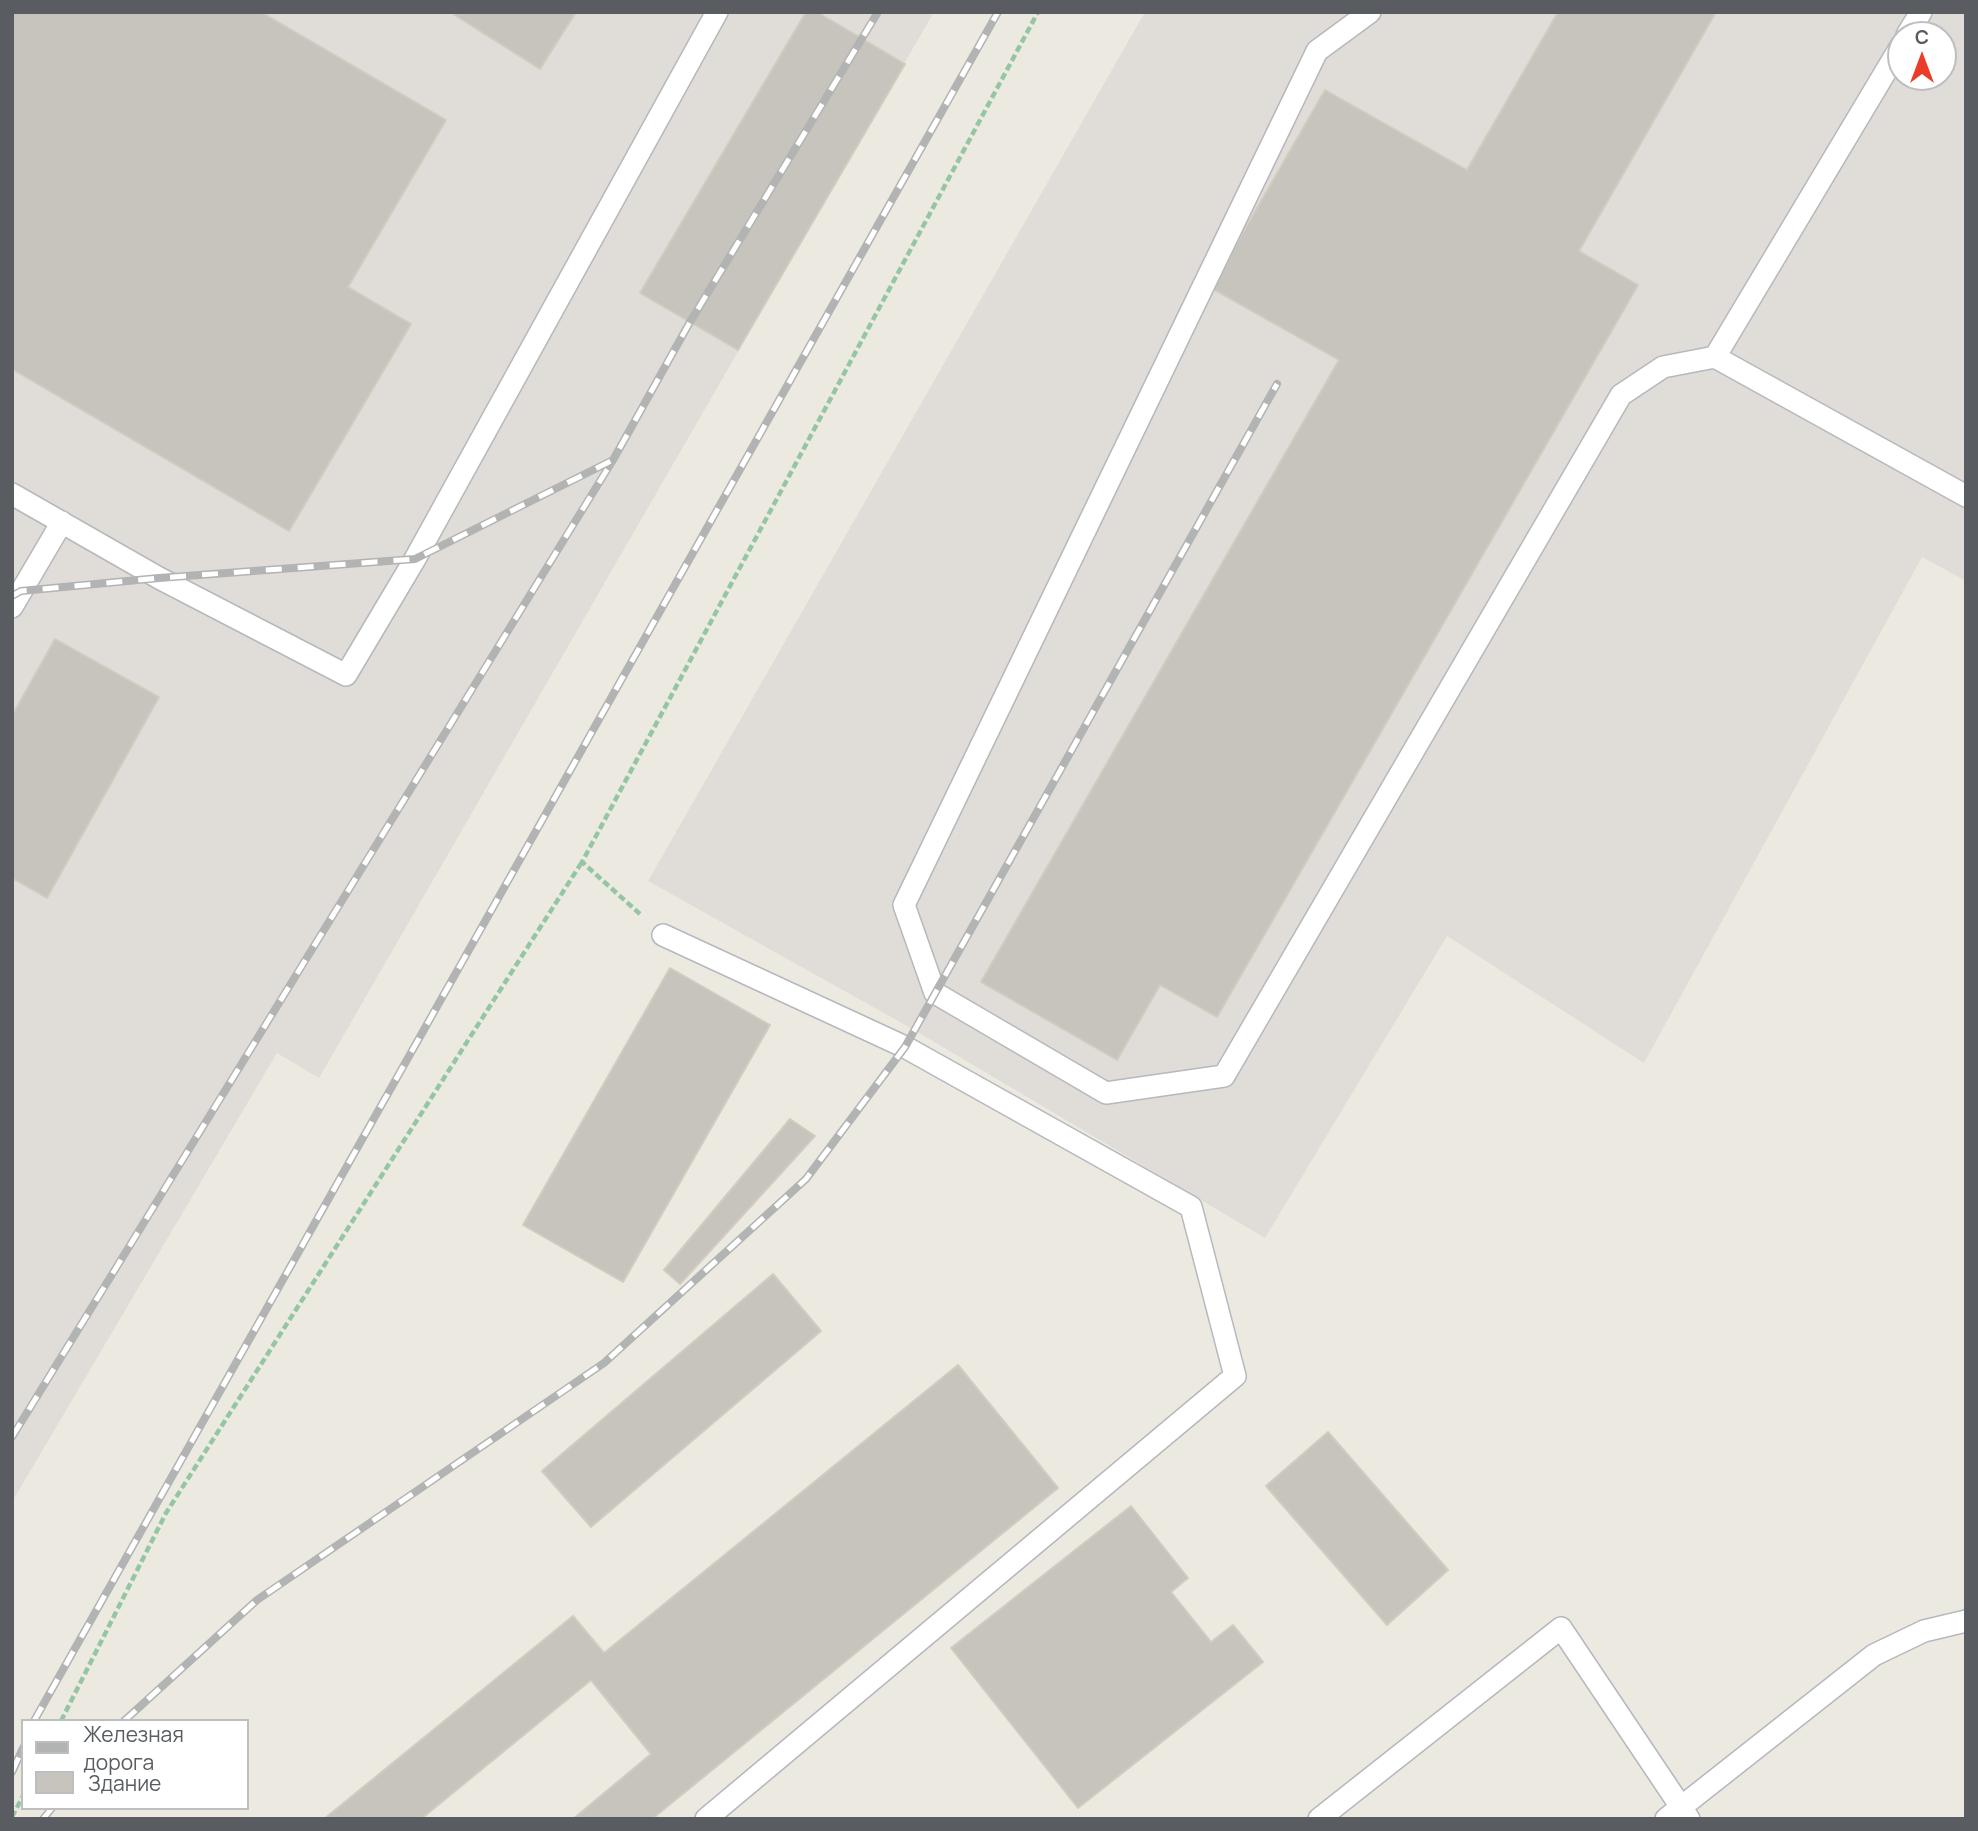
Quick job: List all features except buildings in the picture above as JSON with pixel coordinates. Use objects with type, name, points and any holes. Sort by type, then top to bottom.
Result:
[{"type":"lane","points":[[12,494],[159,578],[346,675],[415,559],[717,12]]},
{"type":"lane","points":[[1370,12],[1317,51],[904,905],[935,993],[1106,1093],[1224,1076],[1622,395],[1663,367],[1715,357],[1966,496]]},
{"type":"lane","points":[[1715,357],[1887,69]]},
{"type":"lane","points":[[12,607],[62,522]]},
{"type":"lane","points":[[663,935],[905,1048],[1191,1208],[1235,1376],[706,1819]]},
{"type":"lane","points":[[1319,1819],[1561,1628],[1679,1814],[1874,1655],[1924,1631],[1966,1621]]},
{"type":"path","points":[[62,1719],[166,1513],[582,862],[1038,12]]},
{"type":"path","points":[[582,862],[663,935]]},
{"type":"path","points":[[12,1817],[21,1800]]},
{"type":"shaded area","points":[[12,12],[934,12],[319,1078],[277,1053],[12,1502]]},
{"type":"shaded area","points":[[1145,12],[1966,12],[1966,581],[1922,557],[1644,1063],[1447,936],[1265,1238],[914,1030],[648,881]]},
{"type":"railway","points":[[12,596],[21,591],[159,578],[415,559],[613,460],[690,322],[878,12]]},
{"type":"railway","points":[[35,1719],[998,12]]},
{"type":"railway","points":[[126,1719],[257,1600],[604,1363],[806,1179],[905,1047],[1277,384]]},
{"type":"railway","points":[[12,1437],[613,460]]},
{"type":"railway","points":[[12,1772],[21,1752]]},
{"type":"railway","points":[[43,1819],[50,1810]]}]
